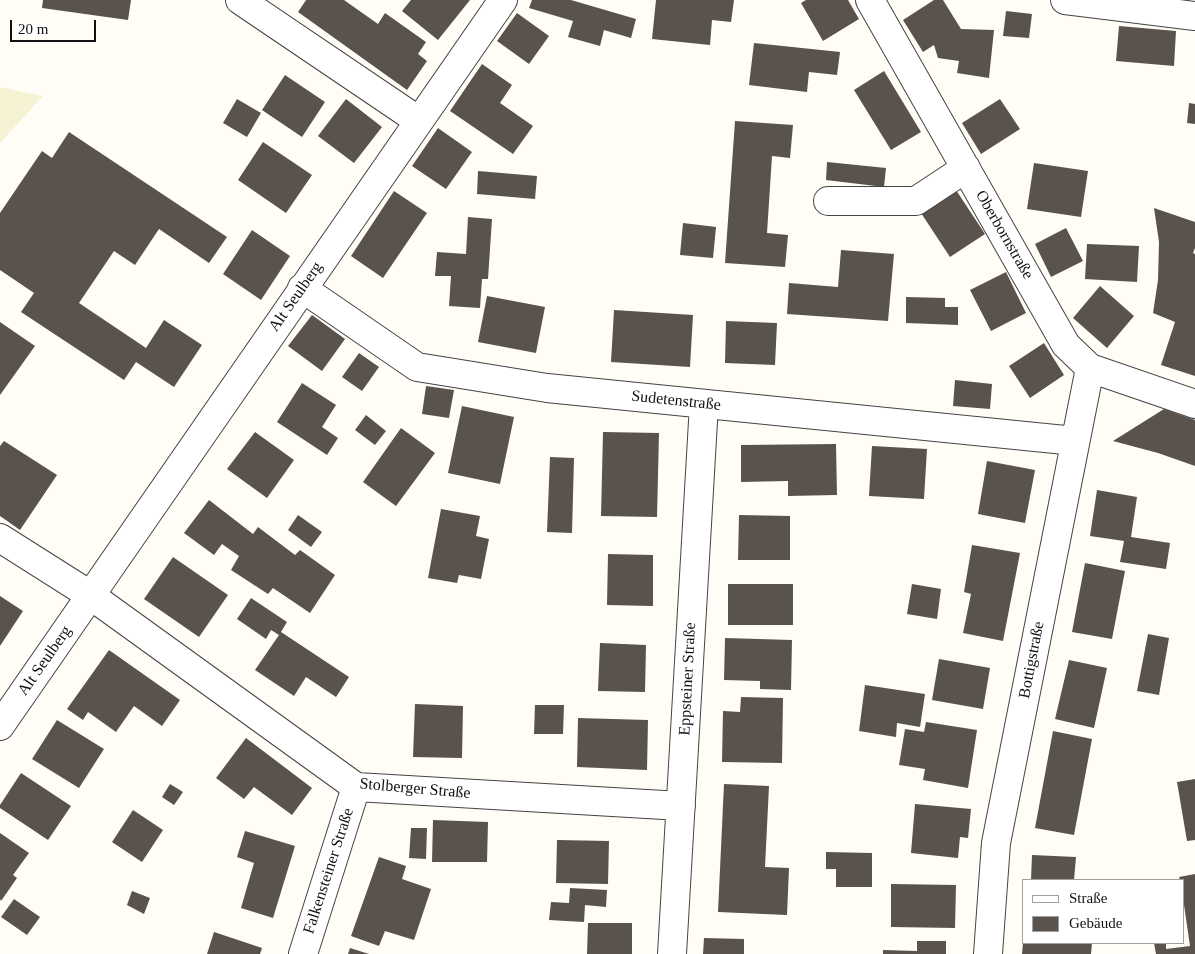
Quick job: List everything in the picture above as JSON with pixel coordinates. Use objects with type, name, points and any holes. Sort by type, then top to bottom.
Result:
[{"type":"street","points":[[240,0],[419,121]]},
{"type":"street","name":"Alt Seulberg","points":[[0,726],[503,0]]},
{"type":"street","name":"Oberbornstraße","points":[[870,0],[1066,344],[1090,368],[1195,404]]},
{"type":"street","points":[[1065,0],[1195,16]]},
{"type":"street","points":[[828,201],[916,201],[966,168]]},
{"type":"street","name":"Sudetenstraße","points":[[302,288],[417,368],[548,388],[1075,441]]},
{"type":"street","name":"Bottigstraße","points":[[988,954],[996,843],[1090,368]]},
{"type":"street","name":"Eppsteiner Straße","points":[[672,954],[704,404]]},
{"type":"street","points":[[0,538],[90,595]]},
{"type":"street","name":"Stolberger Straße","points":[[90,595],[356,787],[681,806]]},
{"type":"street","name":"Falkensteiner Straße","points":[[303,954],[356,787]]},
{"type":"shaded area","points":[[0,87],[43,96],[0,143]]},
{"type":"building","points":[[43,0],[131,0],[128,20],[42,8]]},
{"type":"building","points":[[306,0],[344,0],[378,24],[385,13],[426,42],[418,54],[427,61],[407,90],[298,12]]},
{"type":"building","points":[[411,0],[470,0],[438,40],[402,11]]},
{"type":"building","points":[[532,0],[571,0],[636,19],[631,38],[604,30],[600,46],[568,37],[573,21],[529,8]]},
{"type":"building","points":[[656,0],[734,0],[731,22],[712,20],[710,45],[652,39]]},
{"type":"building","points":[[806,0],[848,0],[859,19],[823,41],[801,3]]},
{"type":"building","points":[[934,0],[943,0],[961,29],[994,30],[989,78],[957,73],[959,61],[938,58],[934,45],[923,52],[903,20]]},
{"type":"building","points":[[1006,11],[1032,14],[1029,38],[1003,36]]},
{"type":"building","points":[[517,13],[549,36],[529,64],[497,41]]},
{"type":"building","points":[[1119,26],[1176,31],[1174,66],[1116,61]]},
{"type":"building","points":[[754,43],[840,52],[837,75],[809,72],[807,92],[749,85]]},
{"type":"building","points":[[482,64],[512,85],[500,103],[533,126],[513,154],[450,111]]},
{"type":"building","points":[[884,71],[921,132],[891,150],[854,90]]},
{"type":"building","points":[[285,75],[325,102],[302,137],[262,110]]},
{"type":"building","points":[[237,99],[261,113],[247,137],[223,123]]},
{"type":"building","points":[[346,99],[382,127],[354,163],[318,136]]},
{"type":"building","points":[[1000,99],[1020,129],[981,154],[962,123]]},
{"type":"building","points":[[1189,103],[1195,104],[1195,124],[1187,123]]},
{"type":"building","points":[[735,121],[793,125],[790,158],[772,156],[767,233],[788,235],[785,267],[725,263]]},
{"type":"building","points":[[438,128],[472,152],[446,189],[412,166]]},
{"type":"building","points":[[69,132],[227,237],[209,263],[159,229],[135,265],[114,251],[79,303],[146,348],[164,320],[202,345],[174,387],[136,362],[124,380],[21,312],[34,293],[0,270],[0,213],[42,151],[52,158]]},
{"type":"building","points":[[263,142],[312,175],[286,213],[238,180]]},
{"type":"building","points":[[827,162],[886,168],[884,187],[826,180]]},
{"type":"building","points":[[1034,163],[1088,171],[1081,217],[1027,209]]},
{"type":"building","points":[[478,171],[537,176],[535,199],[477,194]]},
{"type":"building","points":[[956,190],[985,234],[950,257],[921,213]]},
{"type":"building","points":[[394,191],[427,213],[383,278],[351,256]]},
{"type":"building","points":[[1154,208],[1195,222],[1195,248],[1193,253],[1195,254],[1195,376],[1161,365],[1175,322],[1153,313],[1158,280],[1159,242]]},
{"type":"building","points":[[468,217],[492,219],[488,279],[482,279],[480,308],[449,306],[451,276],[435,276],[437,252],[466,254]]},
{"type":"building","points":[[683,223],[716,227],[713,258],[680,255]]},
{"type":"building","points":[[1066,228],[1083,261],[1051,277],[1035,244]]},
{"type":"building","points":[[252,230],[290,256],[261,300],[223,274]]},
{"type":"building","points":[[1087,244],[1139,246],[1137,282],[1085,279]]},
{"type":"building","points":[[841,250],[894,254],[888,321],[787,314],[789,283],[838,287]]},
{"type":"building","points":[[1006,272],[1026,313],[991,331],[970,290]]},
{"type":"building","points":[[1100,286],[1134,316],[1107,348],[1073,318]]},
{"type":"building","points":[[487,296],[545,307],[536,353],[478,342]]},
{"type":"building","points":[[906,297],[945,298],[945,307],[958,307],[958,325],[906,323]]},
{"type":"building","points":[[614,310],[693,315],[690,367],[611,362]]},
{"type":"building","points":[[312,315],[345,339],[322,371],[288,346]]},
{"type":"building","points":[[726,321],[777,323],[775,365],[725,363]]},
{"type":"building","points":[[0,322],[35,346],[0,395]]},
{"type":"building","points":[[1044,343],[1064,375],[1030,398],[1009,366]]},
{"type":"building","points":[[359,353],[379,367],[362,391],[342,377]]},
{"type":"building","points":[[955,380],[992,384],[990,409],[953,406]]},
{"type":"building","points":[[302,383],[336,405],[322,427],[338,438],[327,455],[277,422]]},
{"type":"building","points":[[426,386],[454,390],[449,418],[422,414]]},
{"type":"building","points":[[462,406],[514,417],[500,484],[448,473]]},
{"type":"building","points":[[1164,409],[1195,420],[1195,466],[1158,453],[1113,441]]},
{"type":"building","points":[[366,415],[386,431],[375,445],[355,430]]},
{"type":"building","points":[[401,428],[435,453],[396,506],[363,482]]},
{"type":"building","points":[[255,432],[294,460],[267,498],[227,469]]},
{"type":"building","points":[[603,432],[659,433],[657,517],[601,516]]},
{"type":"building","points":[[4,441],[57,475],[20,530],[0,516],[0,446]]},
{"type":"building","points":[[836,444],[837,495],[788,496],[788,481],[741,482],[741,445]]},
{"type":"building","points":[[872,446],[927,449],[924,499],[869,496]]},
{"type":"building","points":[[550,457],[574,458],[572,533],[547,532]]},
{"type":"building","points":[[987,461],[1035,470],[1025,523],[978,514]]},
{"type":"building","points":[[1097,490],[1137,497],[1131,537],[1170,543],[1166,569],[1120,562],[1124,541],[1090,536]]},
{"type":"building","points":[[209,500],[253,534],[258,527],[295,555],[300,550],[335,575],[310,613],[273,588],[268,594],[231,570],[239,556],[222,544],[214,555],[184,533]]},
{"type":"building","points":[[441,509],[480,516],[476,536],[489,539],[481,579],[459,575],[457,583],[428,578]]},
{"type":"building","points":[[298,515],[322,532],[311,547],[288,530]]},
{"type":"building","points":[[739,515],[790,516],[790,560],[738,560]]},
{"type":"building","points":[[972,545],[1020,553],[1003,641],[963,633],[971,594],[964,592]]},
{"type":"building","points":[[608,554],[653,555],[653,606],[607,605]]},
{"type":"building","points":[[173,557],[228,595],[199,637],[144,599]]},
{"type":"building","points":[[1085,563],[1125,571],[1112,639],[1072,632]]},
{"type":"building","points":[[728,584],[793,584],[793,625],[728,625]]},
{"type":"building","points":[[912,584],[941,589],[937,619],[907,614]]},
{"type":"building","points":[[0,596],[23,611],[0,646]]},
{"type":"building","points":[[251,598],[287,622],[281,632],[349,677],[336,697],[306,677],[294,696],[255,670],[279,635],[271,630],[266,639],[237,619]]},
{"type":"building","points":[[1148,634],[1169,638],[1159,695],[1137,691]]},
{"type":"building","points":[[725,638],[792,640],[791,690],[760,689],[760,681],[724,680]]},
{"type":"building","points":[[600,643],[646,645],[645,692],[598,691]]},
{"type":"building","points":[[109,650],[180,700],[162,726],[134,706],[116,732],[88,712],[83,720],[67,709]]},
{"type":"building","points":[[939,659],[990,668],[983,709],[932,700]]},
{"type":"building","points":[[1069,660],[1107,668],[1094,728],[1055,719]]},
{"type":"building","points":[[865,685],[925,694],[920,727],[897,723],[896,737],[859,731]]},
{"type":"building","points":[[741,697],[783,698],[782,763],[722,762],[723,711],[740,712]]},
{"type":"building","points":[[415,704],[463,706],[462,758],[413,757]]},
{"type":"building","points":[[535,705],[564,705],[563,734],[534,734]]},
{"type":"building","points":[[578,718],[648,720],[647,770],[577,767]]},
{"type":"building","points":[[57,720],[104,749],[79,788],[32,759]]},
{"type":"building","points":[[926,722],[977,730],[968,788],[923,780],[925,769],[899,765],[905,729],[924,732]]},
{"type":"building","points":[[1053,731],[1092,739],[1074,835],[1035,828]]},
{"type":"building","points":[[246,738],[312,788],[292,815],[254,787],[244,799],[216,778]]},
{"type":"building","points":[[21,773],[71,806],[48,840],[0,808],[0,805]]},
{"type":"building","points":[[1195,779],[1195,840],[1187,841],[1177,782]]},
{"type":"building","points":[[170,784],[183,792],[174,805],[162,797]]},
{"type":"building","points":[[724,784],[769,786],[765,867],[789,868],[787,915],[718,912]]},
{"type":"building","points":[[915,804],[971,809],[968,838],[960,837],[958,858],[911,853]]},
{"type":"building","points":[[133,810],[163,830],[142,862],[112,842]]},
{"type":"building","points":[[433,820],[488,822],[487,862],[432,862]]},
{"type":"building","points":[[411,828],[427,828],[426,859],[409,858]]},
{"type":"building","points":[[245,831],[295,846],[273,918],[241,908],[254,863],[237,857]]},
{"type":"building","points":[[0,833],[29,853],[13,875],[17,878],[1,901],[0,899]]},
{"type":"building","points":[[557,840],[609,841],[608,884],[556,883]]},
{"type":"building","points":[[826,852],[872,853],[872,887],[836,887],[836,869],[826,869]]},
{"type":"building","points":[[1032,855],[1076,857],[1074,879],[1031,879]]},
{"type":"building","points":[[379,857],[406,866],[402,879],[431,889],[414,940],[385,931],[379,946],[351,936]]},
{"type":"building","points":[[1195,874],[1195,954],[1156,954],[1154,944],[1166,944],[1166,949],[1190,946],[1185,912],[1185,879],[1180,879],[1179,877]]},
{"type":"building","points":[[891,884],[956,885],[955,928],[891,927]]},
{"type":"building","points":[[570,888],[607,890],[606,907],[585,905],[584,922],[549,920],[551,902],[569,903]]},
{"type":"building","points":[[132,891],[150,898],[144,914],[127,905]]},
{"type":"building","points":[[14,899],[40,917],[27,935],[1,917]]},
{"type":"building","points":[[588,923],[632,923],[632,954],[587,954]]},
{"type":"building","points":[[214,932],[262,948],[260,954],[207,954]]},
{"type":"building","points":[[704,938],[744,939],[744,954],[703,954]]},
{"type":"building","points":[[917,941],[946,941],[946,954],[883,954],[883,950],[917,951]]},
{"type":"building","points":[[1023,944],[1092,944],[1091,954],[1022,954]]},
{"type":"building","points":[[350,948],[369,954],[348,954]]}]
